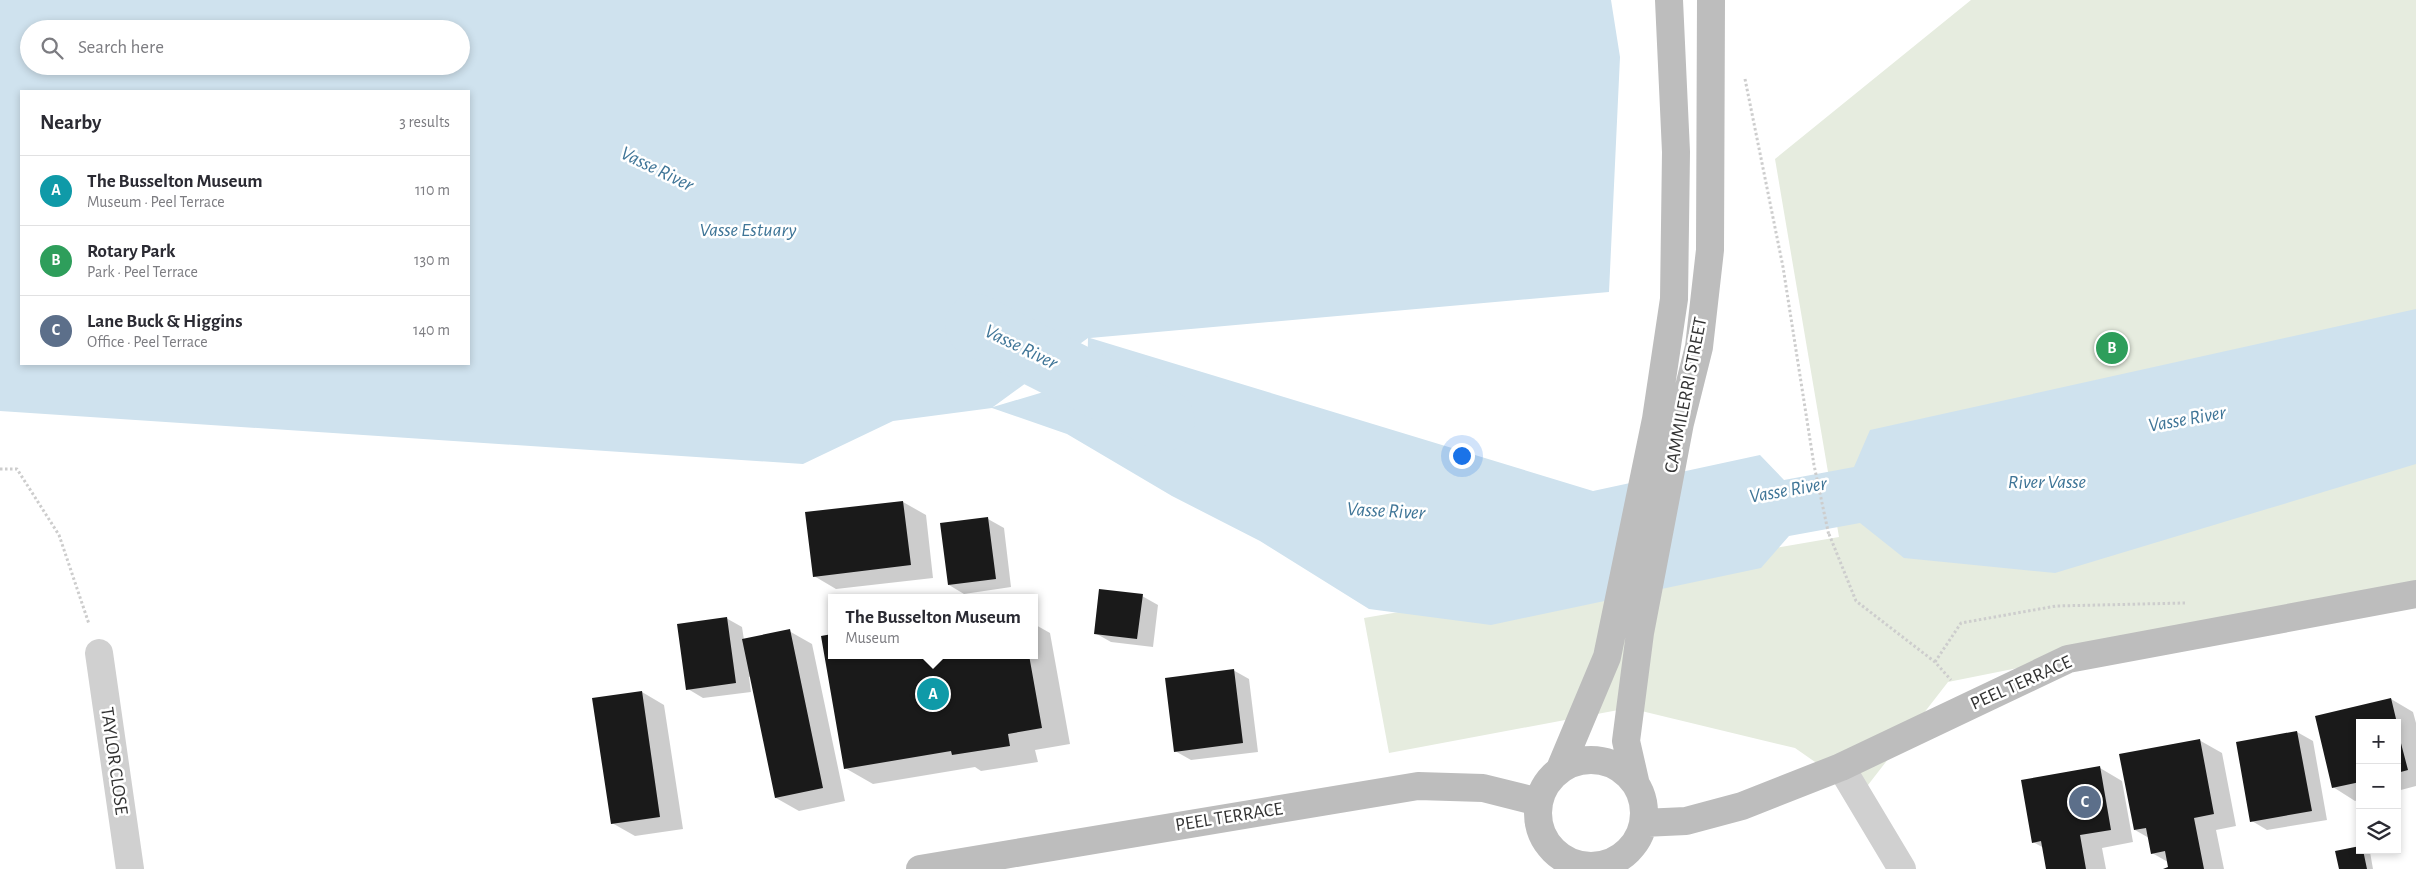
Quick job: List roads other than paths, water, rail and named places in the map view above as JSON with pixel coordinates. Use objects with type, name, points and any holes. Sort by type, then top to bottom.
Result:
[{"type":"main road","name":"CAMMILERRI STREET","points":[[1636,785],[1626,741],[1668,422],[1674,299],[1676,152],[1669,0]]},
{"type":"main road","name":"CAMMILERRI STREET","points":[[1560,769],[1607,657],[1668,422],[1699,347],[1710,250],[1711,0]]},
{"type":"main road","name":"PEEL TERRACE","points":[[1643,824],[1686,821],[1742,806],[1841,767],[1973,706],[2068,659],[2416,594]]},
{"type":"main road","points":[[1593,760],[1610,764],[1624,772],[1636,785],[1643,804],[1643,824],[1635,842],[1621,858],[1594,867],[1580,867],[1565,860],[1551,850],[1542,836],[1537,819],[1538,802],[1543,790],[1560,769],[1576,762],[1593,760]]},
{"type":"main road","name":"PEEL TERRACE","points":[[920,869],[1418,786],[1483,788],[1538,802]]},
{"type":"street","name":"TAYLOR CLOSE","points":[[99,652],[130,869]]},
{"type":"street","points":[[1841,767],[1902,869]]},
{"type":"water","name":"Vasse Estuary","points":[[0,0],[1611,0],[1620,57],[1609,292],[1090,338],[1593,491],[1760,455],[1784,480],[1854,467],[1870,430],[2416,309],[2416,464],[2055,573],[1904,558],[1860,523],[1789,536],[1761,568],[1491,625],[1369,609],[1260,541],[1172,496],[1067,434],[992,408],[893,421],[803,464],[0,411]],"holes":[[[1088,338],[1087,379],[993,407]]]},
{"type":"waterway","name":"Vasse River","points":[[976,325],[1164,420]]},
{"type":"place","name":"Rotary Park","points":[[2112,348]]},
{"type":"place","name":"The Busselton Museum","points":[[933,694]]},
{"type":"place","name":"Lane Buck & Higgins","points":[[2085,802]]},
{"type":"water label","name":"River Vasse","points":[[2047,482]]}]
